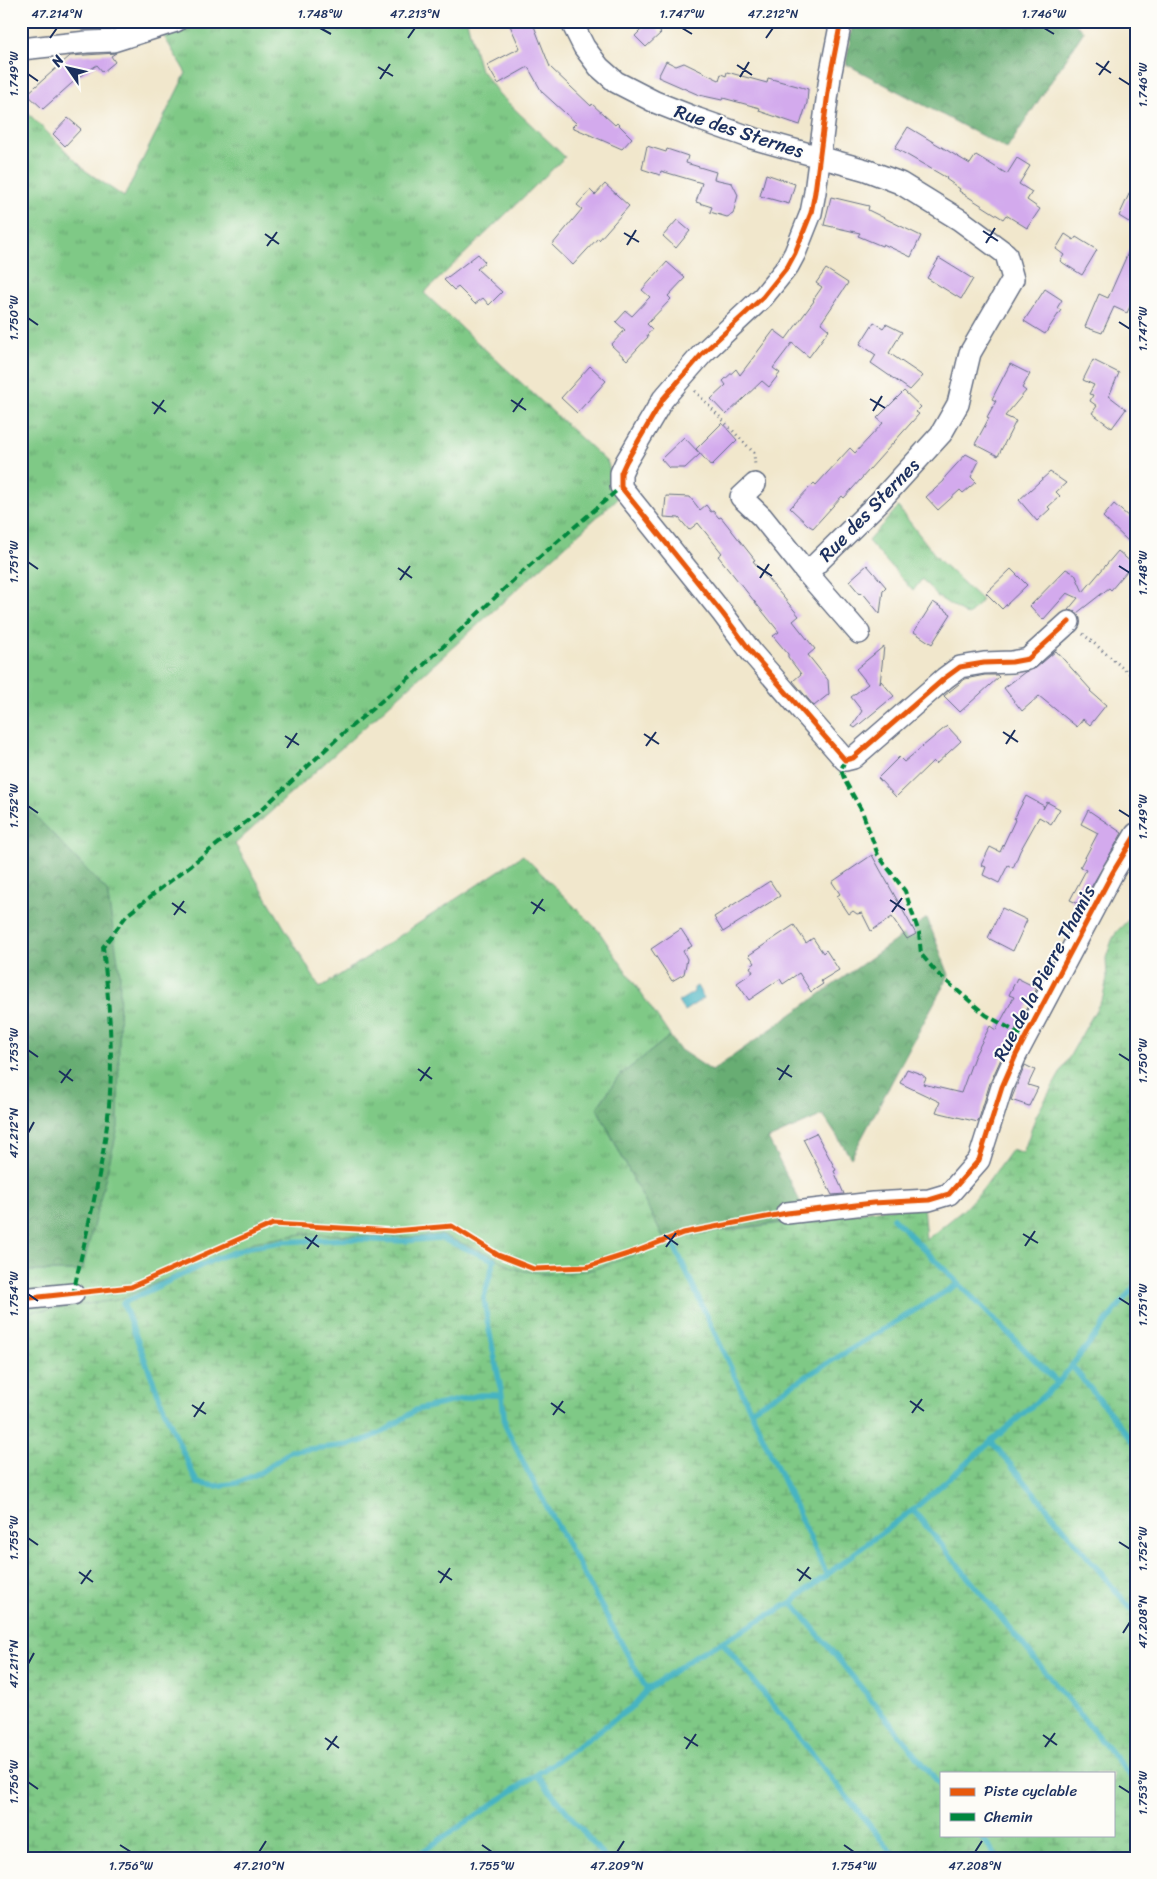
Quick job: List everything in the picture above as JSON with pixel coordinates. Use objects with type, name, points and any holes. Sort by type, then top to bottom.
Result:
[{"type":"street","points":[[21,49],[113,41],[176,21]]},
{"type":"street","name":"Rue des Sternes","points":[[571,21],[584,47],[599,67],[616,82],[654,102],[698,119],[752,138],[866,170],[900,182],[960,220],[1006,254],[1012,279],[970,353],[958,404],[941,434],[879,502],[807,573]]},
{"type":"street","points":[[841,21],[830,77],[811,213],[788,266],[764,298],[720,336],[663,399],[635,445],[622,474],[621,486],[752,653],[845,760],[854,758],[945,678],[960,668],[984,663],[1012,662],[1028,659],[1069,622]]},
{"type":"street","name":"Rue des Sternes","points":[[755,484],[741,498],[762,517],[859,633]]},
{"type":"street","name":"Rue de la Pierre Thamis","points":[[788,1213],[873,1202],[929,1200],[949,1194],[979,1160],[1002,1087],[1016,1055],[1113,872],[1136,834]]},
{"type":"street","points":[[21,1299],[73,1294]]},
{"type":"path","points":[[682,377],[754,453],[755,484]]},
{"type":"path","points":[[1069,622],[1136,679]]},
{"type":"green space","points":[[202,21],[467,21],[479,67],[499,94],[565,157],[424,293],[608,463],[617,499],[235,844],[320,988],[523,855],[598,930],[670,1036],[618,1077],[597,1108],[667,1245],[591,1270],[554,1274],[513,1268],[491,1255],[441,1235],[414,1237],[303,1234],[254,1242],[117,1300],[21,1313],[21,1271],[82,1271],[107,891],[21,801],[21,102],[31,116],[86,171],[124,197],[186,73],[162,33]]},
{"type":"green space","points":[[853,21],[1071,21],[1084,31],[1007,149],[846,64]]},
{"type":"green space","points":[[898,507],[939,560],[982,600],[968,616],[938,597],[922,579],[913,591],[868,541]]},
{"type":"green space","points":[[21,801],[107,891],[120,974],[118,1128],[82,1271],[21,1271]]},
{"type":"green space","points":[[1136,912],[1136,1858],[21,1858],[21,1313],[117,1300],[254,1242],[303,1234],[414,1237],[441,1235],[491,1255],[513,1268],[554,1274],[591,1270],[693,1235],[923,1204],[926,1240],[963,1210],[983,1189],[1012,1149],[1023,1153],[1036,1116],[1103,997],[1107,978],[1106,958],[1117,931]]},
{"type":"green space","points":[[927,918],[949,975],[851,1158],[823,1115],[768,1139],[809,1219],[732,1229],[667,1245],[597,1108],[618,1077],[670,1036],[679,1049],[712,1071]]},
{"type":"water","points":[[697,986],[704,998],[684,1011],[678,1002],[694,992],[694,988]]},
{"type":"building","points":[[508,21],[532,21],[550,67],[591,106],[592,104],[615,125],[617,123],[632,138],[622,149],[572,127],[576,123],[542,92],[528,67],[498,84],[487,65],[520,48]]},
{"type":"building","points":[[650,21],[661,33],[646,47],[635,36]]},
{"type":"building","points":[[116,53],[111,56],[115,62],[103,72],[97,65],[80,76],[43,109],[27,94],[70,56]]},
{"type":"building","points":[[666,61],[676,66],[684,63],[719,80],[721,74],[726,76],[727,72],[767,83],[768,78],[808,89],[807,103],[800,125],[759,111],[760,108],[723,98],[722,100],[699,95],[658,77]]},
{"type":"building","points":[[68,118],[81,129],[65,146],[53,134]]},
{"type":"building","points":[[908,127],[970,164],[976,155],[1007,174],[1017,158],[1030,166],[1019,184],[1032,192],[1027,200],[1040,209],[1027,228],[1006,215],[1003,219],[959,191],[960,189],[947,178],[895,148]]},
{"type":"building","points":[[647,146],[666,152],[667,149],[688,156],[686,163],[716,172],[714,179],[732,183],[738,195],[733,214],[727,217],[710,212],[712,207],[696,202],[702,183],[661,171],[660,175],[642,169]]},
{"type":"building","points":[[766,174],[795,184],[789,204],[760,196]]},
{"type":"building","points":[[1136,179],[1136,215],[1132,224],[1119,216]]},
{"type":"building","points":[[605,184],[629,206],[599,240],[598,238],[573,265],[552,245],[582,209],[577,205],[590,190],[595,195]]},
{"type":"building","points":[[831,197],[869,206],[868,210],[921,236],[911,257],[883,244],[882,246],[858,236],[860,233],[824,225]]},
{"type":"building","points":[[677,220],[690,231],[676,248],[663,236]]},
{"type":"building","points":[[1065,234],[1074,240],[1076,237],[1097,250],[1082,275],[1060,261],[1064,255],[1056,249]]},
{"type":"building","points":[[1136,235],[1136,293],[1127,313],[1114,307],[1102,333],[1085,327],[1099,294],[1108,298]]},
{"type":"building","points":[[478,254],[485,262],[477,269],[502,292],[489,305],[483,298],[475,304],[458,287],[454,290],[444,280]]},
{"type":"building","points":[[939,258],[973,279],[961,299],[927,278]]},
{"type":"building","points":[[667,262],[685,278],[668,296],[671,299],[647,324],[652,329],[647,335],[648,337],[627,360],[611,345],[625,330],[616,322],[626,311],[632,316],[650,297],[642,290]]},
{"type":"building","points":[[826,269],[848,283],[821,323],[829,330],[809,357],[792,343],[773,368],[780,373],[769,387],[762,381],[726,415],[711,399],[726,385],[723,381],[736,369],[740,375],[774,330],[786,339],[822,287],[816,283]]},
{"type":"building","points":[[1045,289],[1062,300],[1057,308],[1061,310],[1045,334],[1024,321]]},
{"type":"building","points":[[874,322],[883,328],[886,324],[902,332],[889,353],[923,376],[910,390],[871,363],[876,355],[860,344]]},
{"type":"building","points":[[1093,360],[1119,373],[1109,396],[1126,409],[1112,428],[1092,413],[1097,406],[1090,401],[1093,395],[1089,394],[1094,385],[1083,380]]},
{"type":"building","points":[[1010,364],[1030,374],[1022,388],[1026,391],[1005,416],[1016,421],[998,456],[975,444],[996,401],[992,399]]},
{"type":"building","points":[[590,366],[606,381],[577,413],[561,398]]},
{"type":"building","points":[[904,391],[921,407],[916,412],[919,414],[844,498],[842,496],[813,528],[808,525],[790,508],[814,483],[816,485],[850,448],[855,453],[883,423],[877,418]]},
{"type":"building","points":[[722,423],[737,440],[711,466],[696,449]]},
{"type":"building","points":[[684,437],[700,454],[685,468],[669,468],[661,459]]},
{"type":"building","points":[[966,454],[979,461],[971,477],[976,482],[963,493],[960,490],[938,510],[926,497],[944,481],[945,477]]},
{"type":"building","points":[[1050,472],[1066,483],[1056,492],[1060,496],[1037,521],[1019,500]]},
{"type":"building","points":[[666,496],[690,497],[700,510],[706,505],[711,512],[713,511],[719,518],[721,517],[755,560],[753,561],[799,616],[793,621],[815,649],[808,655],[828,680],[829,694],[814,706],[793,681],[801,674],[773,636],[779,632],[718,556],[722,553],[698,523],[689,530],[679,518],[664,517]]},
{"type":"building","points":[[1114,504],[1129,517],[1136,511],[1136,533],[1129,542],[1103,517]]},
{"type":"building","points":[[1118,551],[1133,564],[1111,590],[1109,588],[1077,613],[1068,610],[1078,598],[1067,593],[1043,620],[1030,606],[1066,569],[1075,574],[1083,592]]},
{"type":"building","points":[[867,565],[886,587],[883,590],[880,614],[862,592],[860,594],[849,581]]},
{"type":"building","points":[[1011,569],[1027,585],[1002,609],[986,593]]},
{"type":"building","points":[[933,602],[951,614],[932,644],[914,632]]},
{"type":"building","points":[[884,646],[880,684],[881,681],[894,696],[855,728],[852,726],[862,711],[851,697],[868,684],[856,669]]},
{"type":"building","points":[[1056,651],[1090,691],[1106,705],[1090,725],[1083,719],[1077,727],[1039,696],[1022,711],[1004,688],[1025,672],[1036,668]]},
{"type":"building","points":[[997,675],[999,677],[960,712],[944,696],[965,679]]},
{"type":"building","points":[[947,726],[961,741],[936,764],[933,761],[896,797],[878,778],[899,757],[904,762]]},
{"type":"building","points":[[1026,796],[1044,806],[1043,809],[1047,802],[1060,809],[1051,824],[1039,817],[1013,868],[1008,865],[999,883],[983,875],[986,867],[981,865],[990,847],[1000,852]]},
{"type":"building","points":[[1088,810],[1122,833],[1081,905],[1070,900],[1086,870],[1080,867],[1098,833],[1081,824]]},
{"type":"building","points":[[872,855],[916,934],[907,939],[892,917],[871,931],[862,913],[857,914],[853,911],[849,914],[837,896],[840,894],[832,882]]},
{"type":"building","points":[[770,881],[780,896],[723,932],[714,917]]},
{"type":"building","points":[[1002,908],[1027,920],[1013,951],[988,938]]},
{"type":"building","points":[[794,925],[806,943],[813,938],[823,953],[826,950],[839,970],[821,981],[823,984],[811,992],[799,973],[783,984],[780,979],[749,1000],[737,983],[753,972],[750,967],[755,963],[749,955]]},
{"type":"building","points":[[681,929],[692,946],[683,951],[687,959],[684,974],[672,981],[651,949]]},
{"type":"building","points":[[1017,978],[1037,988],[990,1083],[978,1122],[936,1112],[940,1102],[900,1083],[907,1069],[926,1078],[923,1084],[961,1093],[974,1057],[990,1026],[996,1030],[1014,997],[1009,995]]},
{"type":"building","points":[[1025,1065],[1035,1070],[1028,1085],[1038,1088],[1029,1106],[1011,1100]]},
{"type":"building","points":[[816,1133],[836,1170],[834,1171],[844,1194],[832,1195],[803,1139]]},
{"type":"waterway","points":[[893,1218],[1058,1383]]},
{"type":"waterway","points":[[502,1395],[480,1395],[416,1410],[386,1430],[368,1439],[348,1445],[291,1451],[261,1472],[237,1483],[216,1486],[197,1483],[166,1414],[123,1303],[217,1258],[249,1247],[280,1242],[348,1239],[404,1241],[440,1238],[494,1260],[484,1297],[502,1395],[505,1425],[527,1470],[647,1690]]},
{"type":"waterway","points":[[673,1243],[827,1575]]},
{"type":"waterway","points":[[751,1410],[958,1284]]},
{"type":"waterway","points":[[413,1858],[570,1752],[633,1706],[647,1690],[698,1654],[792,1602],[913,1510],[1058,1383],[1136,1284]]},
{"type":"waterway","points":[[1072,1366],[1136,1445]]},
{"type":"waterway","points":[[991,1441],[1136,1615]]},
{"type":"waterway","points":[[913,1510],[1136,1783]]},
{"type":"waterway","points":[[792,1602],[940,1785]]},
{"type":"waterway","points":[[724,1644],[896,1858]]},
{"type":"waterway","points":[[537,1775],[605,1858]]},
{"type":"waterway","points":[[981,1836],[998,1858]]},
{"type":"marked path","points":[[75,1294],[73,1294],[90,1219],[108,1117],[111,1074],[110,1037],[103,947],[127,915],[260,811],[340,736],[416,672],[520,574],[621,487]]},
{"type":"marked path","points":[[845,760],[841,770],[862,811],[878,855],[905,891],[919,933],[921,954],[937,973],[986,1015],[1025,1037]]},
{"type":"cycle path","points":[[841,21],[830,77],[811,213],[795,253],[788,266],[763,297],[703,353],[663,399],[626,462],[621,473],[621,487],[752,653],[845,760],[853,758],[960,667],[1028,659],[1069,622]]},
{"type":"cycle path","points":[[21,1299],[131,1287],[273,1224],[392,1231],[452,1226],[498,1255],[534,1269],[587,1267],[637,1251],[683,1233],[787,1213],[873,1203],[929,1200],[949,1194],[979,1160],[1002,1087],[1016,1055],[1113,872],[1136,834]]}]
